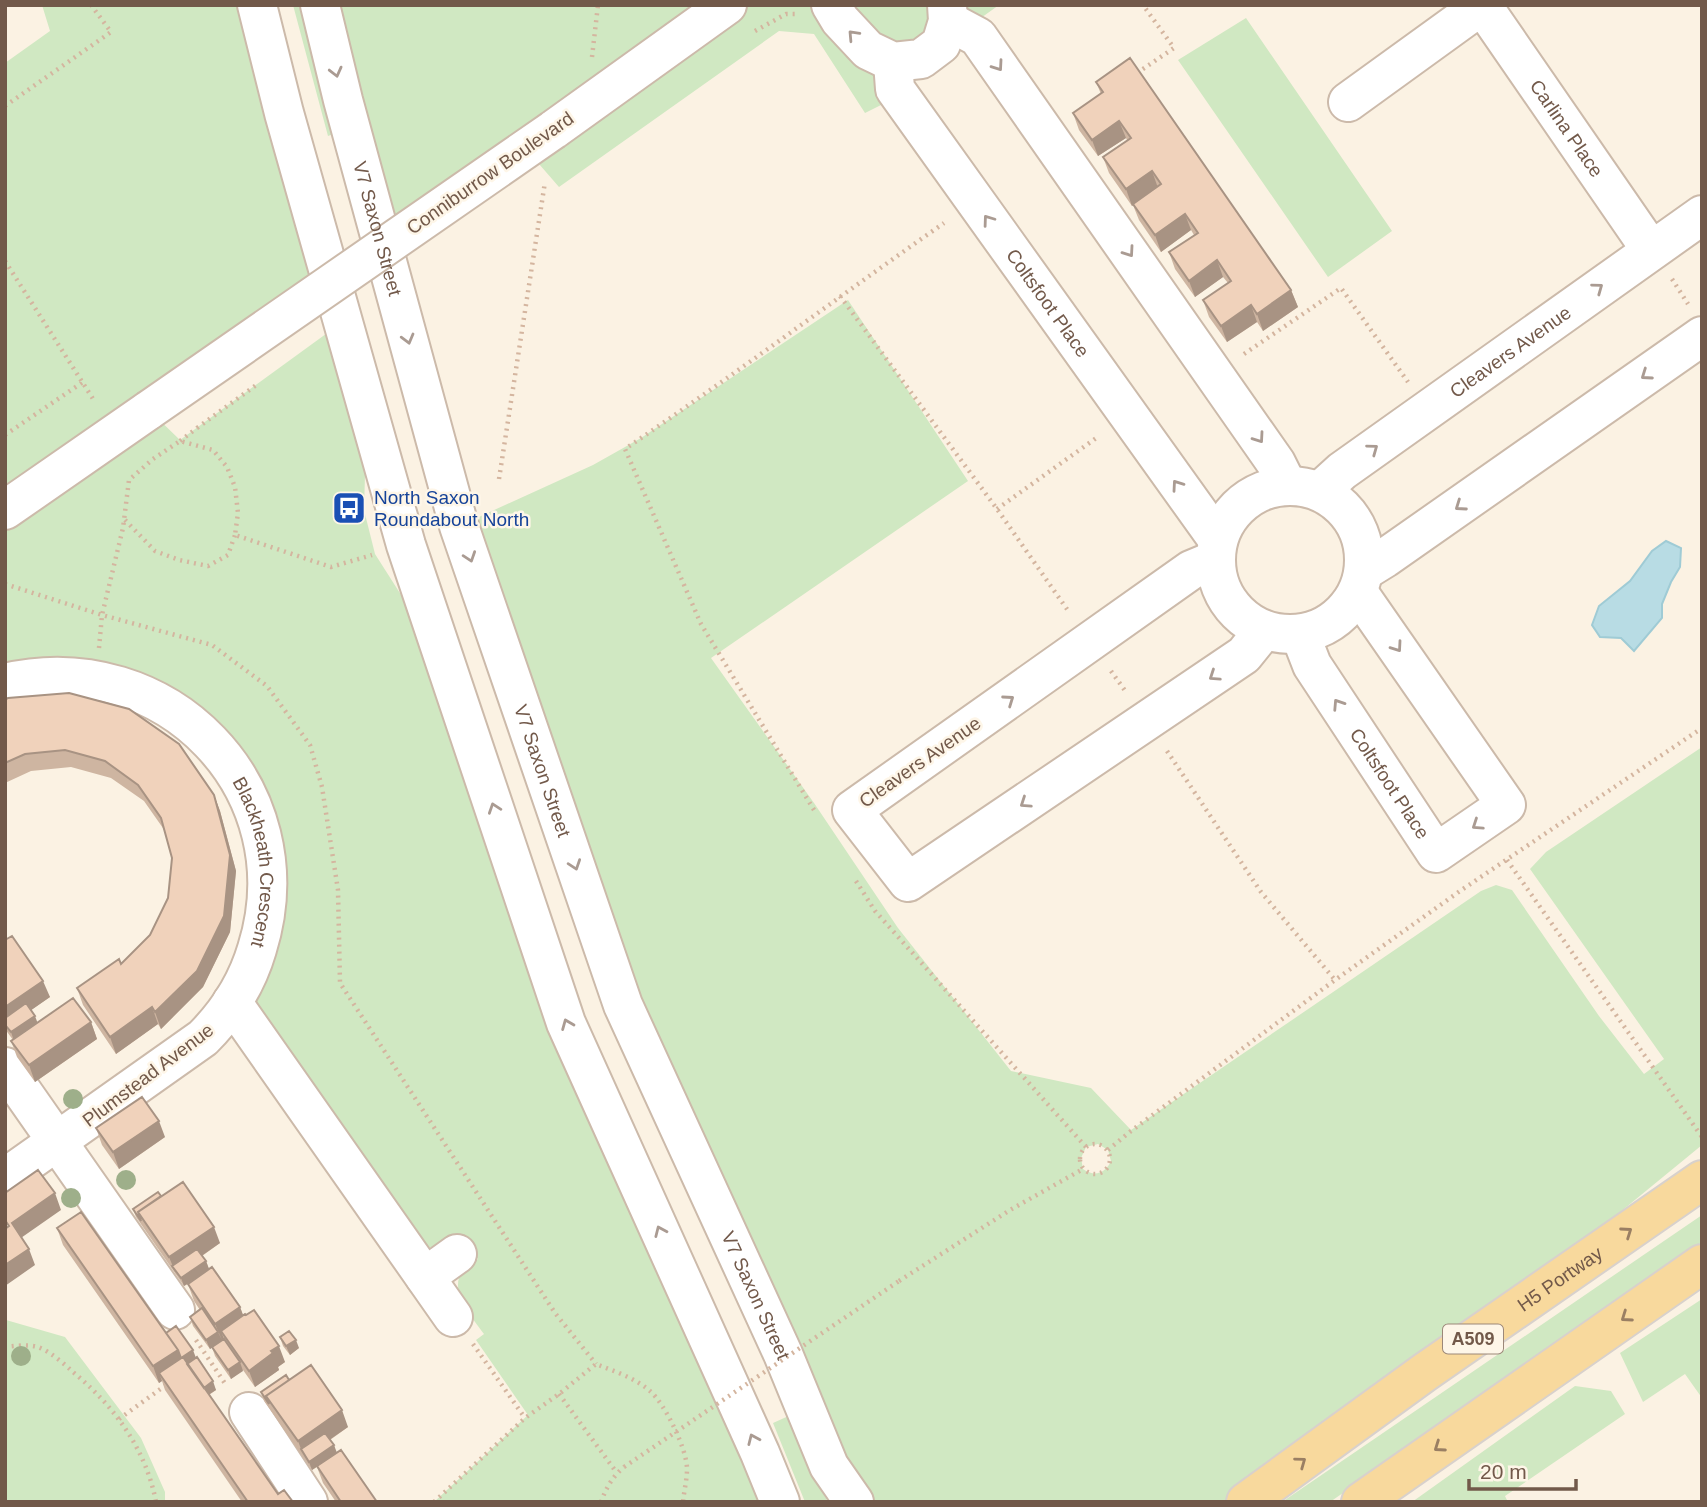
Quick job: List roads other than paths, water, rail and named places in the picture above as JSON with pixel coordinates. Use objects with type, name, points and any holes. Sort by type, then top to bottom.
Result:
[{"type":"main road","name":"H5 Portway","points":[[1246,1502],[1425,1372],[1702,1180]]},
{"type":"main road","points":[[1361,1502],[1702,1264]]},
{"type":"street","points":[[257,5],[284,113],[406,545],[566,1023],[780,1502]]},
{"type":"street","name":"V7 Saxon Street","points":[[320,5],[346,113],[459,526],[623,1004],[783,1354],[829,1466],[854,1502]]},
{"type":"street","name":"Conniburrow Boulevard","points":[[5,510],[553,130],[727,5]]},
{"type":"street","points":[[831,5],[839,20],[868,50],[893,62],[921,59],[941,44],[947,13],[978,37],[1276,463],[1303,488],[1341,505],[1356,524],[1364,547],[1361,581]]},
{"type":"street","points":[[1348,102],[1482,5]]},
{"type":"street","name":"Carlina Place","points":[[1482,5],[1651,250]]},
{"type":"street","name":"Coltsfoot Place","points":[[893,62],[895,89],[1128,415],[1216,550]]},
{"type":"street","name":"Cleavers Avenue","points":[[1303,488],[1342,471],[1702,215]]},
{"type":"street","points":[[1303,488],[1263,490],[1243,502],[1227,519],[1216,550],[1218,582],[1228,602],[1244,619],[1282,632],[1324,627],[1344,612],[1361,581],[1396,551],[1698,324]]},
{"type":"street","name":"Cleavers Avenue","points":[[1216,550],[852,810],[908,882],[1282,632]]},
{"type":"street","name":"Coltsfoot Place","points":[[1282,632],[1312,664],[1436,853],[1506,805],[1361,581]]},
{"type":"street","name":"Blackheath Crescent","points":[[5,683],[50,677],[110,683],[158,702],[188,721],[208,738],[226,760],[249,799],[264,842],[268,874],[267,907],[262,933],[252,965],[232,1002]]},
{"type":"street","points":[[232,1002],[453,1317]]},
{"type":"street","name":"Plumstead Avenue","points":[[5,1178],[203,1038],[224,1016],[232,1002]]},
{"type":"street","points":[[5,1067],[175,1310]]},
{"type":"street","points":[[425,1277],[457,1254]]},
{"type":"street","points":[[249,1412],[308,1502]]},
{"type":"water","points":[[1666,541],[1681,548],[1680,567],[1662,604],[1662,618],[1634,651],[1621,638],[1600,637],[1592,625],[1599,606],[1630,581],[1652,551]]},
{"type":"place","name":"North Saxon Roundabout North","points":[[349,508]]}]
